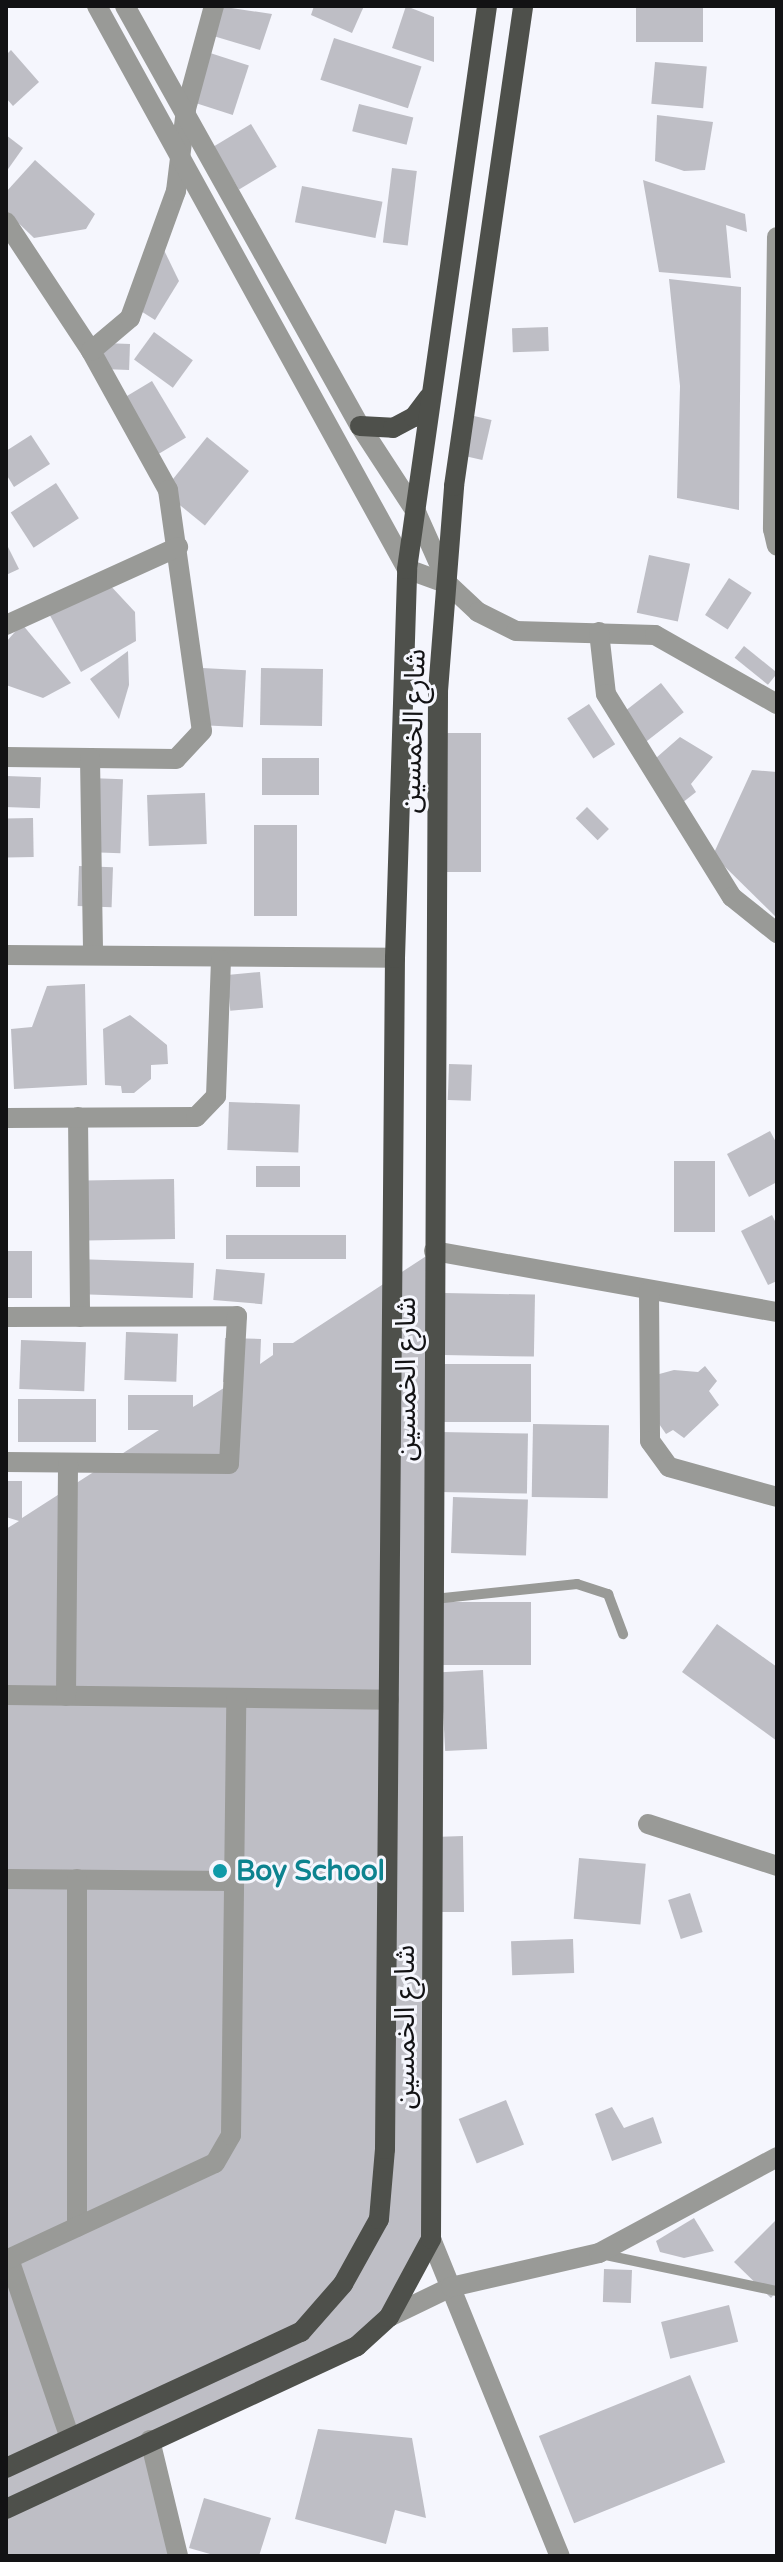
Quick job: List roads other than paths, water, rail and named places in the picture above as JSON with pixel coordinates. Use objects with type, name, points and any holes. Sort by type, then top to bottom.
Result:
[{"type":"main road","name":"شارع الخمسين","points":[[6,2468],[301,2332],[343,2284],[379,2219],[385,2149],[395,958],[407,569],[429,397],[487,6]]},
{"type":"main road","name":"شارع الخمسين","points":[[6,2509],[357,2346],[389,2317],[431,2239],[438,691],[454,486],[523,6]]},
{"type":"main road","points":[[360,426],[393,428],[414,417],[429,397]]},
{"type":"street","points":[[97,6],[179,148],[407,569],[448,584],[478,612],[516,631],[655,635],[777,704]]},
{"type":"street","points":[[125,6],[186,109],[360,426],[416,512],[448,584]]},
{"type":"street","points":[[91,351],[130,318],[176,191],[186,109],[214,6]]},
{"type":"street","points":[[6,222],[91,351],[168,490],[202,731],[176,759],[6,757]]},
{"type":"street","points":[[776,535],[777,237]]},
{"type":"street","points":[[6,625],[178,547]]},
{"type":"street","points":[[599,632],[606,694],[732,897],[777,933]]},
{"type":"street","points":[[90,758],[93,955]]},
{"type":"street","points":[[6,955],[221,960],[395,958]]},
{"type":"street","points":[[6,1118],[196,1117],[216,1096],[221,960]]},
{"type":"street","points":[[78,1117],[80,1317]]},
{"type":"street","points":[[434,1251],[777,1312]]},
{"type":"street","points":[[649,1291],[650,1441],[669,1467],[777,1497]]},
{"type":"street","points":[[6,1317],[237,1316],[229,1464],[6,1462]]},
{"type":"street","points":[[66,1696],[68,1464]]},
{"type":"street","points":[[6,1695],[389,1700]]},
{"type":"street","points":[[70,2438],[8,2260],[215,2163],[231,2135],[236,1698]]},
{"type":"street","points":[[648,1824],[777,1866]]},
{"type":"street","points":[[6,1879],[232,1881]]},
{"type":"street","points":[[77,1879],[77,2227]]},
{"type":"street","points":[[389,2317],[451,2287],[599,2253],[777,2157]]},
{"type":"street","points":[[431,2239],[560,2556]]},
{"type":"street","points":[[150,2440],[178,2556]]},
{"type":"lane","points":[[434,1599],[577,1584],[608,1594],[623,1634]]},
{"type":"lane","points":[[599,2253],[777,2291]]},
{"type":"place","name":"Boy School","points":[[220,1871]]}]
